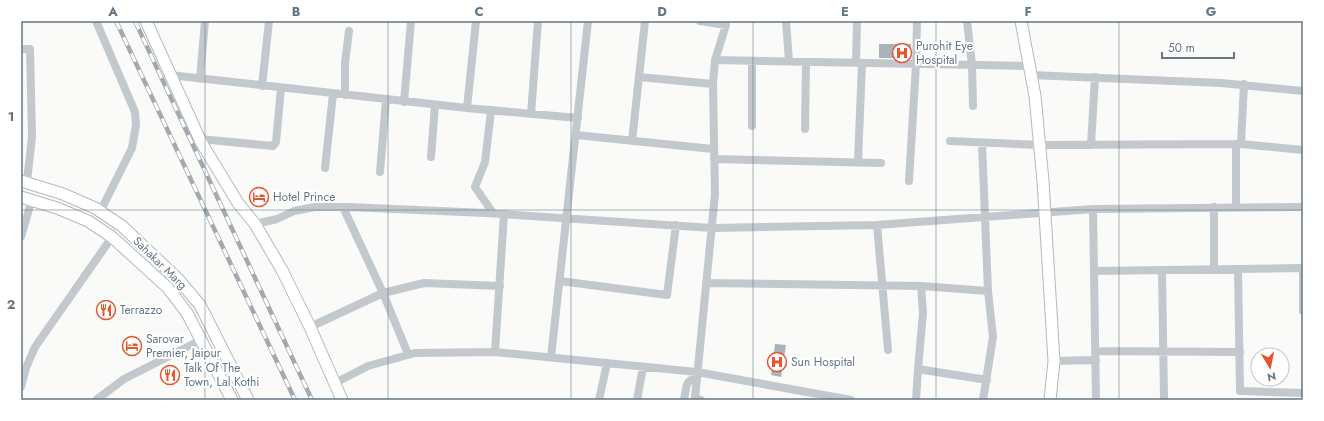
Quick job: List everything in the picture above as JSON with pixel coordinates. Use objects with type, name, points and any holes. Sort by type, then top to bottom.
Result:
[{"type":"street","points":[[96,21],[135,112],[136,125],[132,148],[100,212]]},
{"type":"street","points":[[146,21],[200,139],[238,203],[255,224],[282,270],[310,327],[342,400]]},
{"type":"street","points":[[200,79],[204,21]]},
{"type":"street","points":[[262,86],[269,21]]},
{"type":"street","points":[[404,102],[411,21]]},
{"type":"street","points":[[467,108],[476,21]]},
{"type":"street","points":[[531,114],[538,21]]},
{"type":"street","points":[[551,357],[588,21]]},
{"type":"street","points":[[632,141],[645,21]]},
{"type":"street","points":[[700,21],[726,25],[715,60],[713,84],[715,194],[695,398],[701,400]]},
{"type":"street","points":[[786,21],[789,61]]},
{"type":"street","points":[[857,21],[859,63],[858,162]]},
{"type":"street","points":[[910,181],[917,21]]},
{"type":"street","points":[[966,21],[972,65],[973,106]]},
{"type":"street","points":[[1021,21],[1030,70],[1040,145],[1054,360],[1050,400]]},
{"type":"street","points":[[345,95],[345,63],[349,31]]},
{"type":"street","points":[[21,49],[30,49],[32,137],[24,181]]},
{"type":"street","points":[[715,60],[972,65],[1095,77],[1244,84],[1303,91]]},
{"type":"street","points":[[752,61],[752,126]]},
{"type":"street","points":[[805,129],[806,62]]},
{"type":"street","points":[[170,75],[404,102],[578,118]]},
{"type":"street","points":[[639,77],[713,84]]},
{"type":"street","points":[[1090,145],[1095,77]]},
{"type":"street","points":[[1236,207],[1238,144],[1244,84]]},
{"type":"street","points":[[200,139],[273,146],[276,142],[281,88]]},
{"type":"street","points":[[324,168],[333,94]]},
{"type":"street","points":[[380,172],[386,100]]},
{"type":"street","points":[[431,157],[435,105]]},
{"type":"street","points":[[491,111],[485,162],[475,187],[493,214]]},
{"type":"street","points":[[576,135],[713,149]]},
{"type":"street","points":[[950,141],[1040,145],[1238,144],[1303,150]]},
{"type":"street","points":[[982,143],[988,291],[993,337],[983,400]]},
{"type":"street","points":[[714,159],[881,162]]},
{"type":"street","name":"Sahakar Marg","points":[[24,181],[63,194],[100,212],[122,226],[178,278],[200,305],[248,400]]},
{"type":"street","points":[[58,208],[63,194]]},
{"type":"street","points":[[21,237],[27,198]]},
{"type":"street","name":"Sahakar Marg","points":[[27,198],[58,208],[88,221],[112,237],[168,288],[187,313],[232,400]]},
{"type":"street","points":[[255,224],[277,219],[294,211],[315,207],[504,214],[712,228],[877,225],[1045,211],[1093,209],[1303,207]]},
{"type":"street","points":[[343,207],[383,293],[408,354]]},
{"type":"street","points":[[1214,207],[1214,269]]},
{"type":"street","points":[[1093,209],[1096,400]]},
{"type":"street","points":[[495,352],[504,214]]},
{"type":"street","points":[[877,225],[888,350]]},
{"type":"street","points":[[560,281],[668,296],[676,226]]},
{"type":"street","points":[[21,387],[26,368],[35,346],[112,237]]},
{"type":"street","points":[[1094,271],[1303,268],[1303,311]]},
{"type":"street","points":[[1238,269],[1240,352],[1239,400]]},
{"type":"street","points":[[1162,270],[1164,400]]},
{"type":"street","points":[[310,327],[383,293],[424,283],[500,286]]},
{"type":"street","points":[[706,283],[921,286],[988,291]]},
{"type":"street","points":[[916,400],[923,313],[921,286]]},
{"type":"street","points":[[96,400],[124,379],[201,340]]},
{"type":"street","points":[[1095,351],[1164,350],[1240,352]]},
{"type":"street","points":[[335,383],[368,366],[408,354],[495,352],[643,367],[697,375],[811,396],[851,400]]},
{"type":"street","points":[[1054,360],[1096,360]]},
{"type":"street","points":[[600,400],[607,363]]},
{"type":"street","points":[[637,400],[643,367]]},
{"type":"street","points":[[918,369],[987,380]]},
{"type":"street","points":[[684,400],[687,383],[697,375]]},
{"type":"street","points":[[1240,391],[1303,393]]},
{"type":"building","points":[[879,44],[911,44],[911,58],[879,58]]},
{"type":"building","points":[[775,344],[786,345],[781,377],[771,375]]},
{"type":"railway","points":[[116,21],[295,400]]},
{"type":"railway","points":[[135,21],[312,400]]},
{"type":"place","name":"Purohit Eye Hospital","points":[[902,53]]},
{"type":"place","name":"Hotel Prince","points":[[259,197]]},
{"type":"place","name":"Terrazzo","points":[[106,310]]},
{"type":"place","name":"Sarovar Premier, Jaipur","points":[[132,346]]},
{"type":"place","name":"Sun Hospital","points":[[777,362]]},
{"type":"place","name":"Talk Of The Town, Lal Kothi","points":[[170,375]]}]
